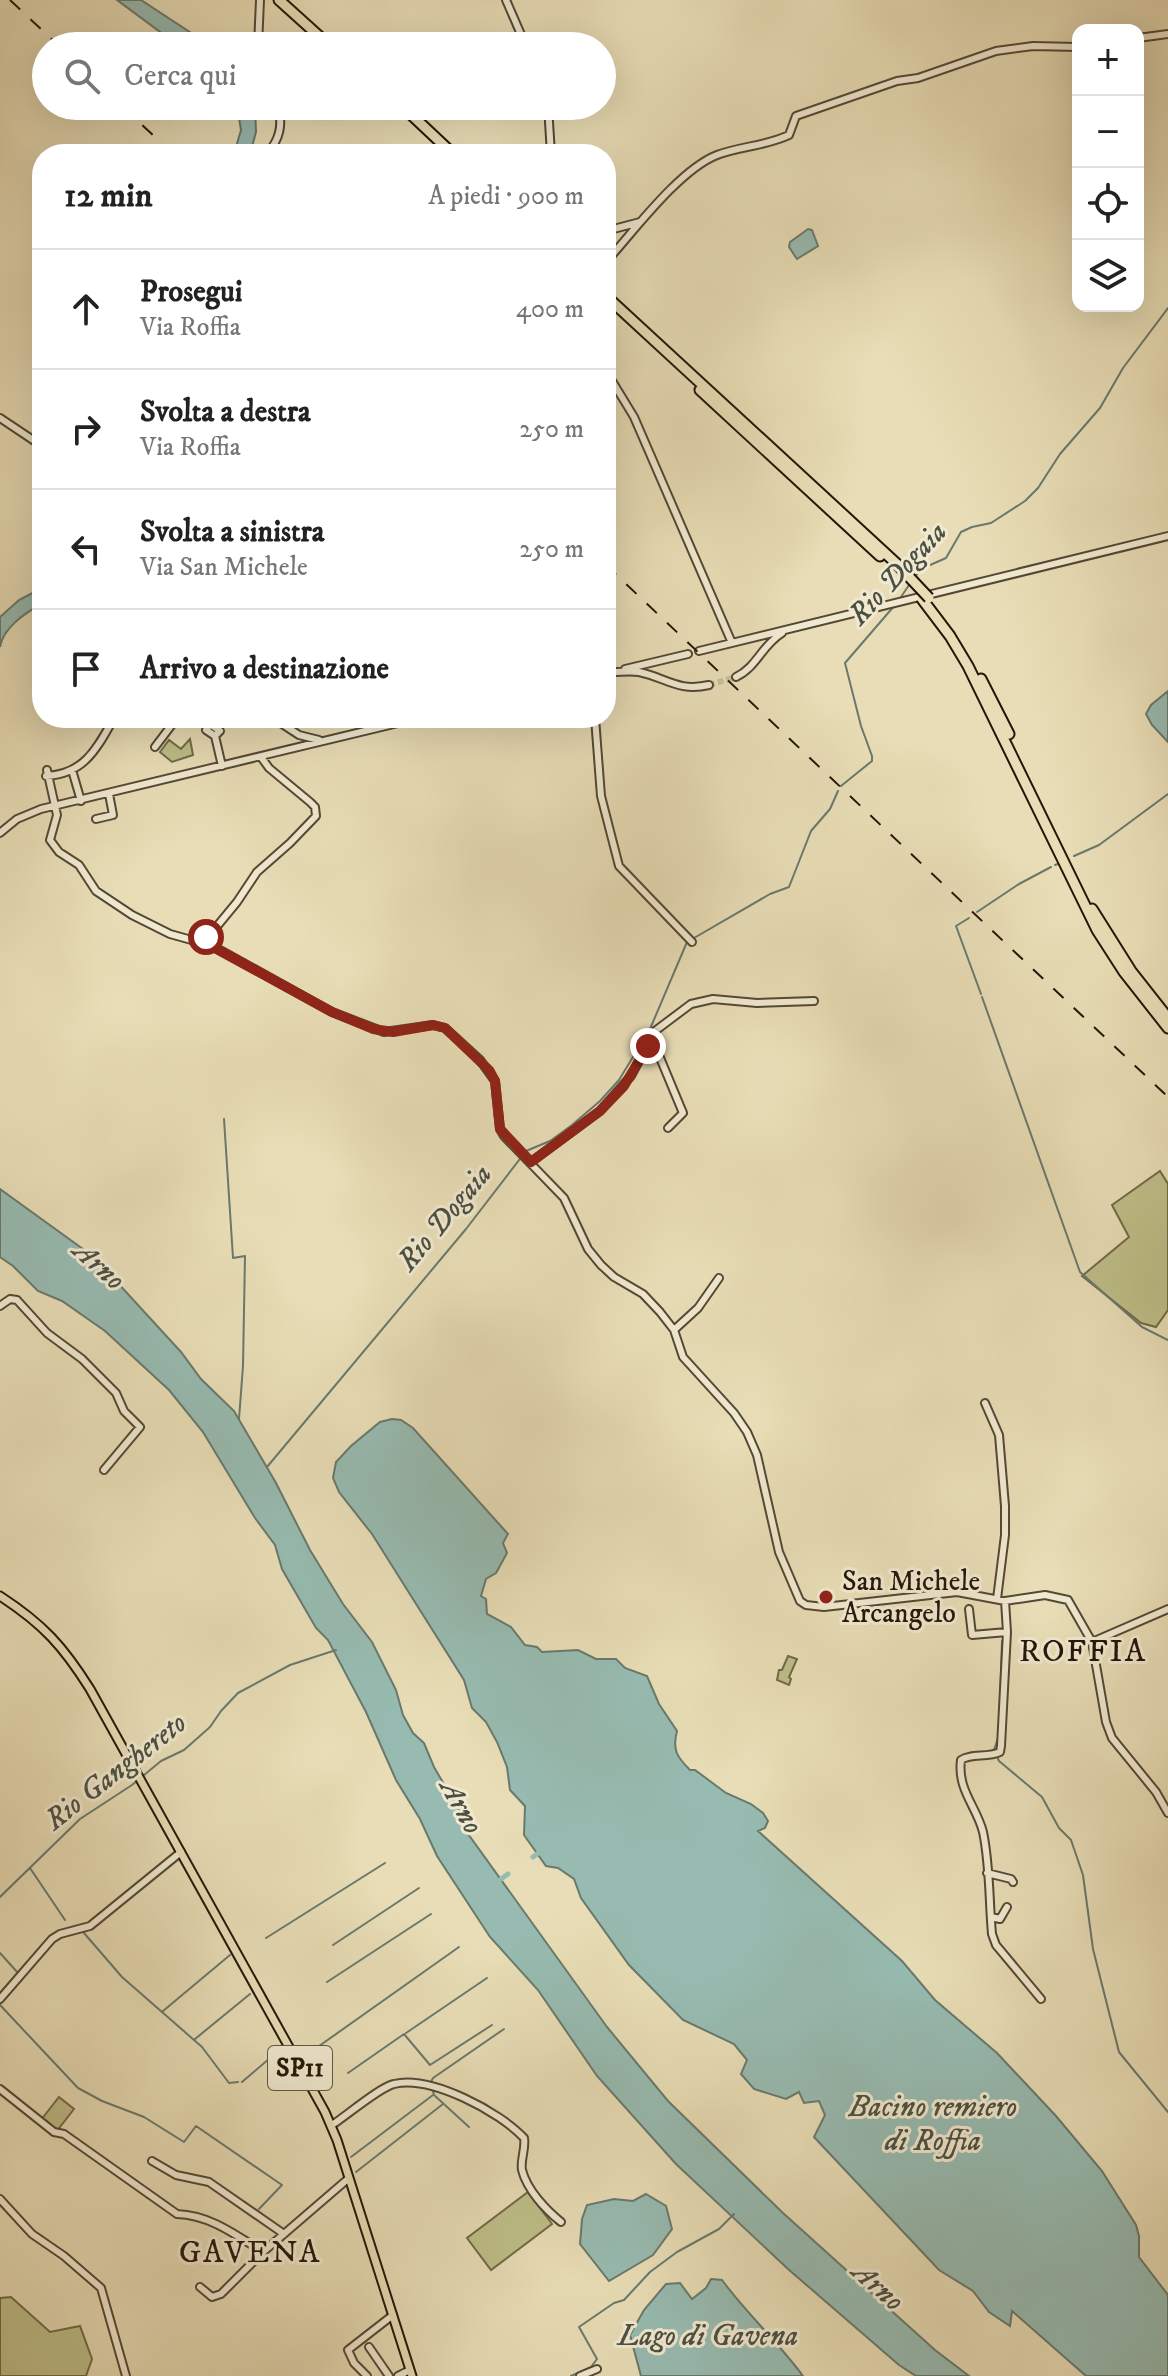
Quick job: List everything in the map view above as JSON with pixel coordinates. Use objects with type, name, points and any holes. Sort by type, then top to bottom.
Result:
[{"type":"highway","points":[[279,0],[314,32]]},
{"type":"highway","points":[[287,0],[322,32]]},
{"type":"highway","points":[[409,120],[434,144]]},
{"type":"highway","points":[[417,120],[442,144]]},
{"type":"highway","points":[[616,305],[895,566],[925,599],[975,666],[1093,910],[1131,971],[1168,1018]]},
{"type":"highway","points":[[616,313],[895,566]]},
{"type":"highway","points":[[925,599],[968,666],[1097,930],[1124,972],[1168,1028]]},
{"type":"main road","name":"SP11","points":[[0,1596],[40,1624],[58,1643],[90,1689],[332,2125],[411,2373]]},
{"type":"street","points":[[259,32],[260,0]]},
{"type":"street","points":[[506,0],[520,32]]},
{"type":"street","points":[[1144,37],[1168,34]]},
{"type":"street","points":[[616,251],[672,189],[702,164],[717,155],[789,135],[794,118],[802,113],[996,51],[1033,46],[1072,47]]},
{"type":"street","points":[[274,144],[280,134],[279,120]]},
{"type":"street","points":[[549,120],[550,144]]},
{"type":"street","points":[[616,228],[643,221]]},
{"type":"street","points":[[616,387],[634,417],[732,643]]},
{"type":"street","points":[[0,418],[32,439]]},
{"type":"street","points":[[699,651],[745,639],[756,640],[882,605],[1168,536]]},
{"type":"street","points":[[736,677],[748,670],[774,638],[794,628]]},
{"type":"street","points":[[756,640],[766,646]]},
{"type":"street","points":[[756,640],[758,659]]},
{"type":"street","points":[[645,674],[642,668],[688,654]]},
{"type":"street","points":[[616,672],[650,666]]},
{"type":"street","points":[[650,666],[661,680]]},
{"type":"street","points":[[616,673],[645,674],[689,688],[709,685]]},
{"type":"street","points":[[108,728],[94,753],[82,765],[72,770],[46,773],[56,806],[56,823],[50,840],[59,852],[79,865],[96,891],[132,915],[170,934],[204,942],[332,1012],[362,1025],[384,1032],[433,1025],[445,1028],[480,1060],[493,1077],[498,1096],[500,1129],[564,1198],[588,1249],[614,1277],[643,1294],[674,1330],[683,1357],[734,1413],[747,1432],[757,1455],[779,1552],[800,1601],[806,1605],[824,1607],[957,1592],[1001,1600],[1029,1596],[1062,1597],[1072,1605],[1092,1642],[1106,1722],[1112,1738],[1156,1792],[1168,1813]]},
{"type":"street","points":[[155,747],[169,728]]},
{"type":"street","points":[[289,728],[316,741],[330,739]]},
{"type":"street","points":[[0,833],[24,815],[56,806],[377,728]]},
{"type":"street","points":[[596,728],[601,796],[619,866],[692,942]]},
{"type":"street","points":[[215,736],[222,766]]},
{"type":"street","points":[[295,748],[302,736]]},
{"type":"street","points":[[204,942],[257,872],[316,816],[315,807],[269,768],[261,757]]},
{"type":"street","points":[[72,770],[81,801]]},
{"type":"street","points":[[96,819],[113,815],[109,794]]},
{"type":"street","points":[[528,1160],[600,1111],[624,1086],[655,1031],[684,1008],[700,1000],[814,1001]]},
{"type":"street","points":[[648,1046],[658,1053],[683,1113],[668,1128]]},
{"type":"street","points":[[674,1330],[698,1308],[719,1278]]},
{"type":"street","points":[[0,1306],[10,1299],[17,1300],[47,1333],[82,1359],[116,1393],[124,1411],[140,1427],[104,1470]]},
{"type":"street","points":[[985,1403],[999,1435],[1005,1506],[1001,1600],[1007,1632],[1003,1738],[1000,1752],[990,1756],[966,1756],[960,1765],[969,1806],[982,1829],[992,1934],[996,1945],[1041,1999]]},
{"type":"street","points":[[969,1609],[972,1635],[1007,1632]]},
{"type":"street","points":[[1092,1642],[1168,1609]]},
{"type":"street","points":[[0,1999],[52,1939],[90,1926],[181,1852]]},
{"type":"street","points":[[987,1873],[1013,1882]]},
{"type":"street","points":[[991,1917],[1000,1919],[1007,1907]]},
{"type":"street","points":[[332,2125],[392,2084],[421,2083],[484,2108],[513,2126],[524,2138],[524,2176],[532,2191],[561,2222]]},
{"type":"street","points":[[0,2089],[54,2132],[64,2134],[177,2214],[212,2221],[263,2252]]},
{"type":"street","points":[[152,2161],[176,2175],[209,2182],[284,2234]]},
{"type":"street","points":[[200,2287],[216,2297],[349,2178]]},
{"type":"street","points":[[0,2199],[32,2234],[101,2288],[126,2376]]},
{"type":"street","points":[[367,2376],[354,2363],[348,2350],[393,2315]]},
{"type":"street","points":[[369,2347],[389,2376]]},
{"type":"street","points":[[580,2376],[597,2369]]},
{"type":"street","points":[[398,2376],[411,2373]]},
{"type":"green space","points":[[190,739],[193,755],[172,762],[160,752],[169,740],[181,749]]},
{"type":"green space","points":[[1160,1171],[1168,1184],[1168,1310],[1156,1327],[1141,1323],[1082,1276],[1129,1237],[1112,1205]]},
{"type":"green space","points":[[788,1656],[797,1659],[789,1685],[777,1680]]},
{"type":"green space","points":[[59,2097],[74,2109],[56,2132],[41,2120]]},
{"type":"green space","points":[[528,2192],[552,2224],[491,2270],[467,2238]]},
{"type":"green space","points":[[11,2297],[50,2332],[80,2326],[92,2359],[86,2376],[0,2376],[0,2298]]},
{"type":"water","points":[[117,0],[141,0],[190,32],[160,32]]},
{"type":"water","points":[[239,120],[256,120],[253,144],[237,144],[241,130]]},
{"type":"water","points":[[808,229],[812,230],[818,246],[797,259],[789,247],[790,242]]},
{"type":"water","points":[[32,593],[32,610],[10,627],[0,647],[0,617]]},
{"type":"water","points":[[1168,691],[1168,742],[1146,714],[1151,705]]},
{"type":"water","name":"Arno","points":[[0,1189],[94,1257],[181,1352],[201,1379],[234,1411],[310,1550],[343,1604],[372,1642],[396,1690],[403,1715],[413,1733],[424,1743],[459,1810],[466,1831],[607,2027],[668,2101],[783,2213],[935,2350],[969,2376],[916,2376],[899,2365],[788,2269],[676,2164],[597,2076],[538,1990],[490,1937],[437,1856],[328,1640],[316,1628],[282,1569],[275,1545],[203,1432],[169,1390],[105,1331],[62,1301],[38,1291],[0,1257]]},
{"type":"water","name":"Bacino remiero di Roffia","points":[[401,1420],[413,1428],[508,1534],[503,1543],[507,1553],[496,1573],[486,1579],[481,1596],[486,1599],[487,1614],[511,1627],[525,1645],[537,1647],[542,1652],[578,1650],[596,1659],[616,1659],[625,1668],[647,1676],[659,1704],[677,1731],[675,1748],[679,1757],[690,1770],[695,1770],[726,1793],[763,1813],[768,1821],[765,1828],[758,1831],[902,1961],[935,2000],[997,2053],[1102,2171],[1136,2225],[1139,2257],[1168,2295],[1168,2376],[1086,2376],[1012,2311],[1010,2326],[989,2312],[973,2291],[939,2270],[814,2137],[825,2115],[819,2101],[804,2103],[799,2092],[786,2099],[754,2089],[741,2074],[747,2060],[734,2044],[683,2020],[629,1965],[581,1898],[574,1879],[558,1868],[546,1866],[524,1835],[525,1806],[510,1790],[507,1767],[497,1742],[486,1722],[472,1708],[464,1680],[372,1534],[339,1492],[333,1478],[336,1462],[351,1446],[380,1422]]},
{"type":"water","points":[[646,2194],[666,2206],[672,2229],[653,2255],[609,2281],[580,2244],[582,2219],[587,2205],[614,2199],[633,2201]]},
{"type":"water","name":"Lago di Gavena","points":[[711,2279],[722,2280],[803,2376],[641,2376],[630,2335],[644,2310],[666,2284],[680,2283],[692,2299],[706,2288]]},
{"type":"waterway","name":"Rio Dogaia","points":[[915,577],[921,569],[946,558],[961,532],[991,523],[1025,501],[1038,488],[1060,454],[1100,408],[1123,368],[1168,308]]},
{"type":"waterway","name":"Rio Dogaia","points":[[899,600],[911,582]]},
{"type":"waterway","name":"Rio Dogaia","points":[[841,786],[872,761],[845,663],[895,605]]},
{"type":"waterway","name":"Rio Dogaia","points":[[694,938],[770,894],[789,887],[811,831],[830,809],[838,791]]},
{"type":"waterway","points":[[1074,856],[1099,845],[1168,794]]},
{"type":"waterway","points":[[977,912],[1051,867]]},
{"type":"waterway","points":[[969,918],[956,926],[981,994]]},
{"type":"waterway","name":"Rio Dogaia","points":[[267,1467],[466,1229],[526,1151],[550,1141],[572,1125],[619,1080],[650,1029],[687,942]]},
{"type":"waterway","points":[[982,997],[1080,1272],[1142,1327],[1168,1340]]},
{"type":"waterway","points":[[224,1119],[233,1258],[245,1256],[239,1419]]},
{"type":"waterway","points":[[1002,1641],[999,1735],[994,1750],[999,1761],[1042,1797],[1059,1828],[1071,1840],[1083,1875],[1093,1949],[1119,2052],[1168,2112]]},
{"type":"waterway","name":"Rio Ganghereto","points":[[0,1897],[80,1819],[132,1785],[161,1761],[184,1750],[210,1727],[238,1693],[290,1665],[336,1650]]},
{"type":"waterway","points":[[533,1857],[537,1854]]},
{"type":"waterway","points":[[266,1938],[385,1863]]},
{"type":"waterway","points":[[30,1868],[65,1920]]},
{"type":"waterway","points":[[501,1879],[508,1874]]},
{"type":"waterway","points":[[333,1945],[419,1888]]},
{"type":"waterway","points":[[327,1982],[431,1914]]},
{"type":"waterway","points":[[84,1933],[122,1977],[202,2047],[229,2083],[238,2082]]},
{"type":"waterway","points":[[305,2056],[459,1947]]},
{"type":"waterway","points":[[0,1953],[18,1973]]},
{"type":"waterway","points":[[163,2011],[230,1955]]},
{"type":"waterway","points":[[0,2004],[24,1977]]},
{"type":"waterway","points":[[406,2033],[487,1978]]},
{"type":"waterway","points":[[195,2039],[250,1994]]},
{"type":"waterway","points":[[0,2005],[78,2088],[144,2117],[184,2142],[196,2126],[282,2185],[259,2209]]},
{"type":"waterway","points":[[348,2073],[404,2034],[430,2065],[492,2025]]},
{"type":"waterway","points":[[431,2082],[504,2029]]},
{"type":"waterway","points":[[242,2082],[283,2047]]},
{"type":"waterway","points":[[432,2088],[434,2095],[469,2127]]},
{"type":"waterway","points":[[351,2157],[433,2095]]},
{"type":"waterway","points":[[356,2172],[443,2104]]},
{"type":"waterway","points":[[571,2376],[591,2367],[597,2359],[579,2327],[614,2303],[624,2300],[650,2272],[677,2252],[719,2229],[734,2214]]},
{"type":"tunnel","points":[[709,685],[736,677]]},
{"type":"railway","points":[[10,0],[44,32]]},
{"type":"railway","points":[[137,120],[162,144]]},
{"type":"railway","points":[[616,574],[1168,1097]]},
{"type":"place","name":"San Michele Arcangelo","points":[[826,1597]]},
{"type":"district","name":"ROFFIA","points":[[1083,1652]]},
{"type":"district","name":"GAVENA","points":[[250,2253]]},
{"type":"route","points":[[206,937],[204,942],[351,1021],[384,1032],[433,1025],[445,1028],[489,1070],[498,1096],[500,1129],[531,1162],[600,1111],[624,1086],[648,1046]]}]
